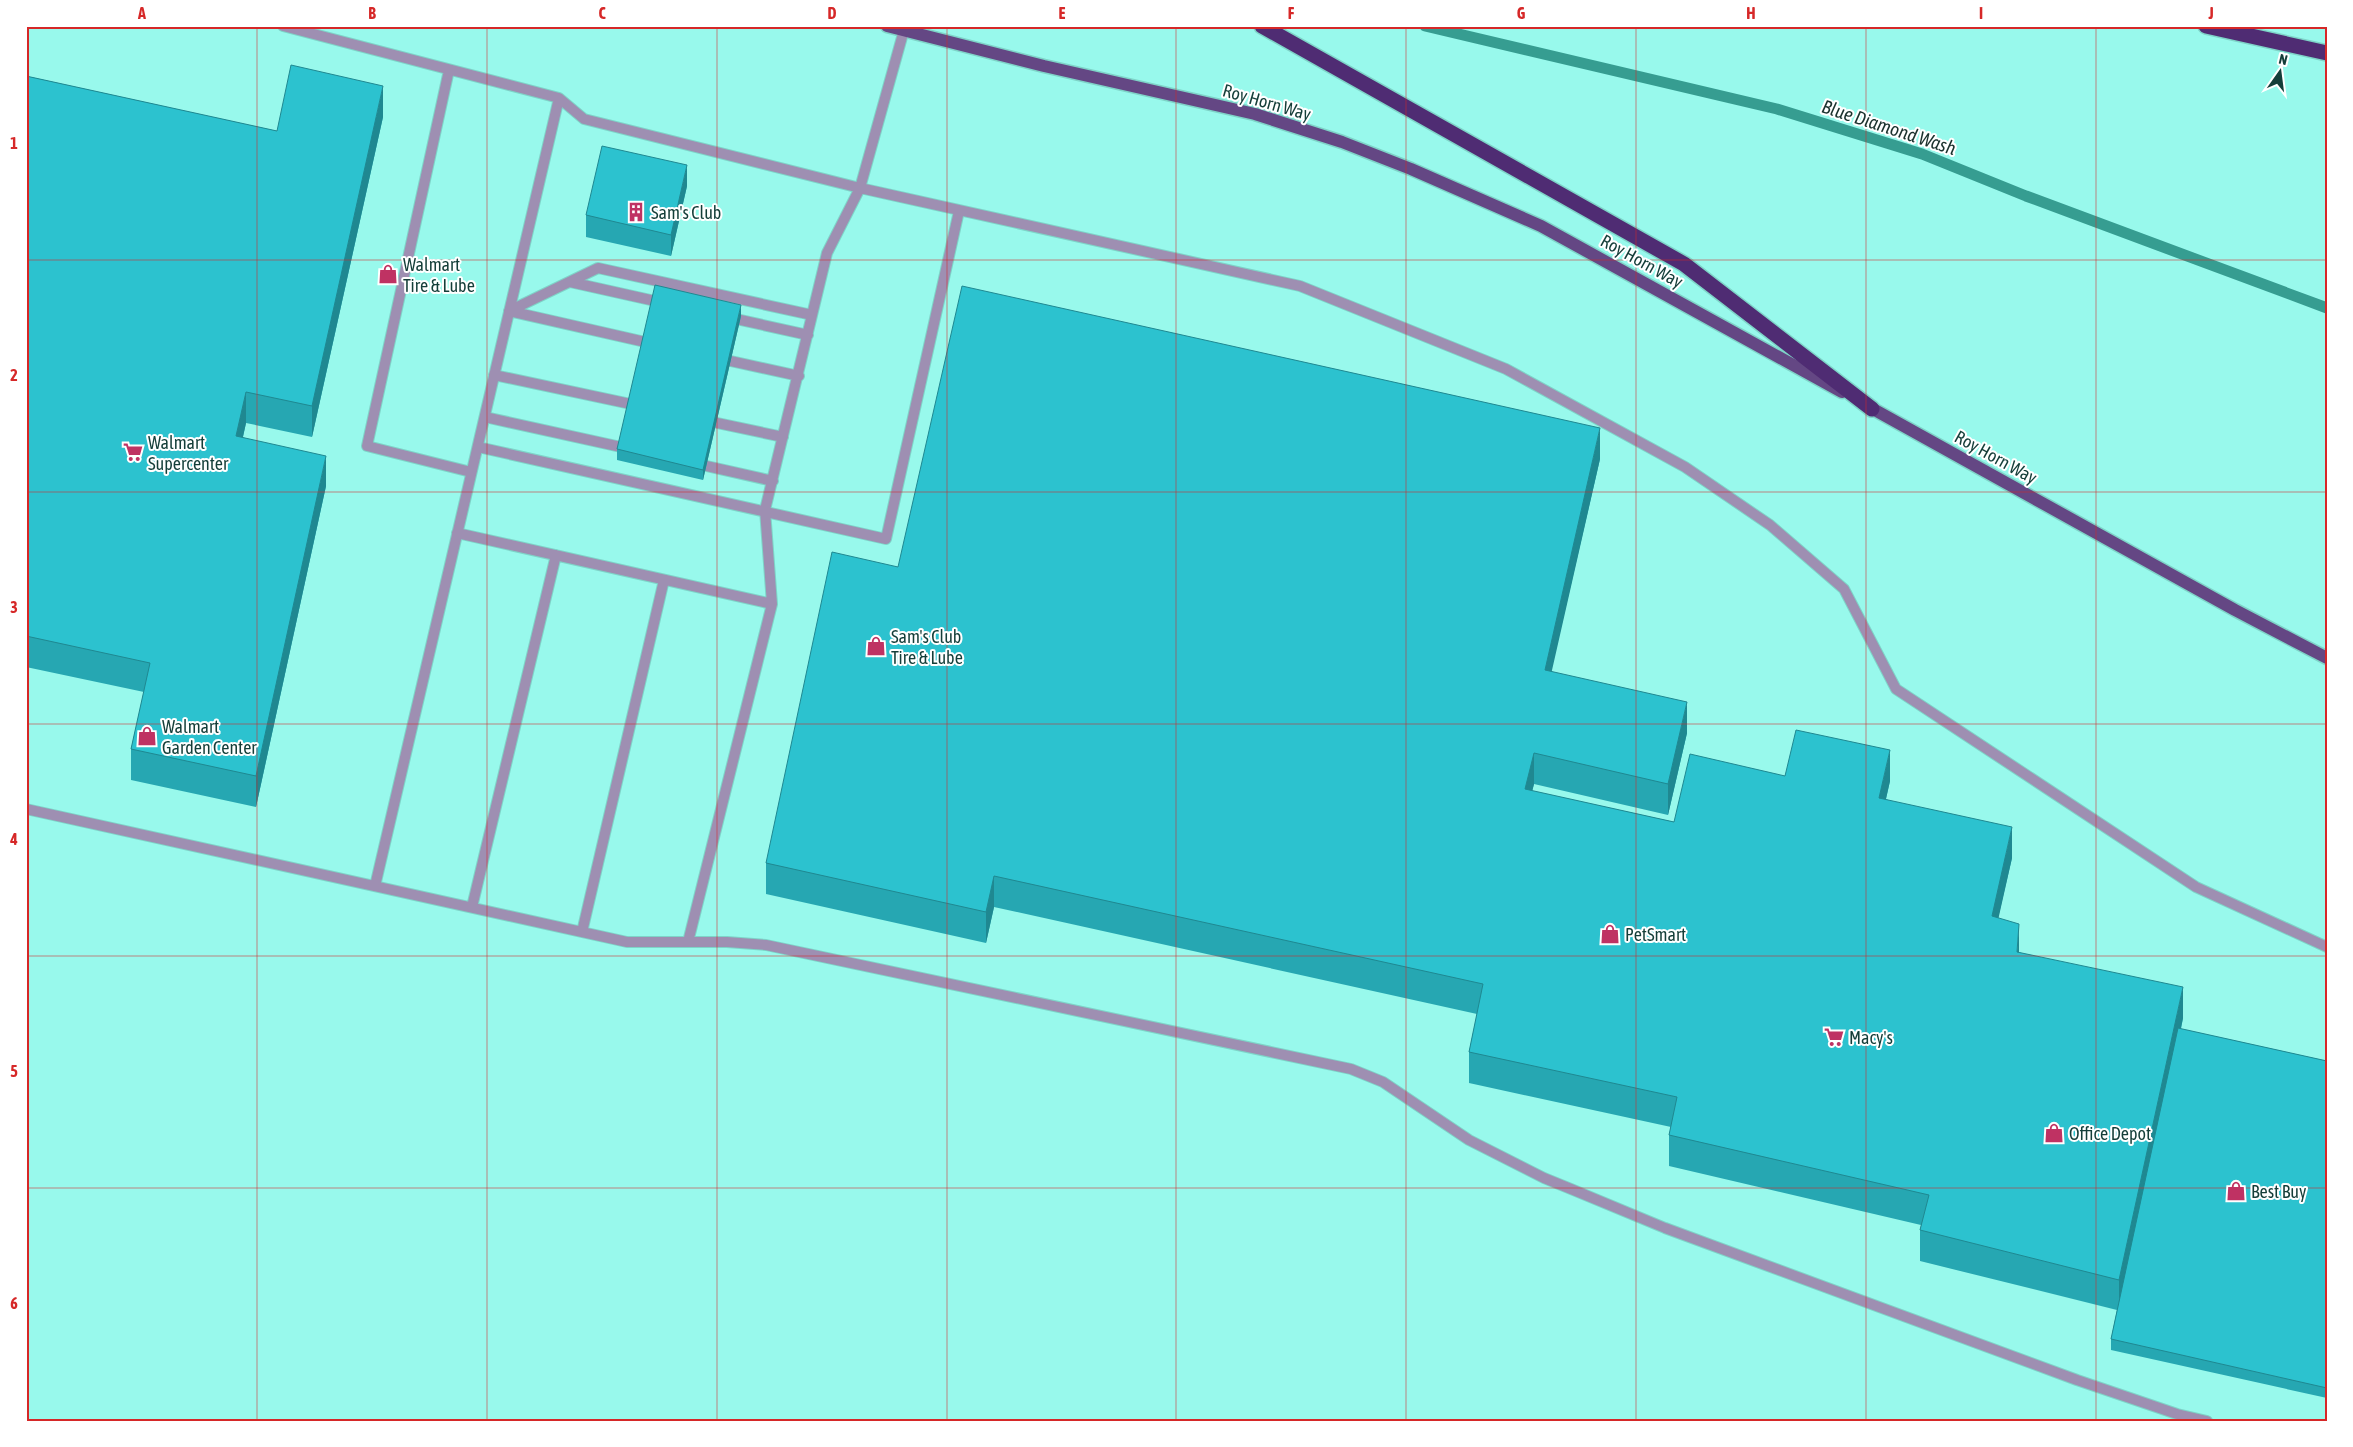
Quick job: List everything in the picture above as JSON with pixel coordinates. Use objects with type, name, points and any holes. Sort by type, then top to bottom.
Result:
[{"type":"highway","points":[[1262,26],[1684,264],[1872,409]]},
{"type":"highway","points":[[2206,26],[2327,53]]},
{"type":"main road","name":"Roy Horn Way","points":[[887,26],[1044,66],[1255,114],[1342,142],[1542,226],[2235,610],[2327,658]]},
{"type":"lane","points":[[283,26],[559,98],[584,119],[860,188],[1300,286],[1506,369],[1685,467],[1770,525],[1844,589],[1896,689],[2126,843],[2196,887],[2327,946]]},
{"type":"lane","points":[[688,942],[772,604],[765,510],[799,376],[827,253],[860,188],[904,30]]},
{"type":"lane","points":[[449,70],[367,446],[471,472]]},
{"type":"lane","points":[[375,886],[559,98]]},
{"type":"lane","points":[[478,447],[765,510],[886,539],[959,210]]},
{"type":"lane","points":[[509,311],[598,268],[812,315]]},
{"type":"lane","points":[[570,282],[675,305]]},
{"type":"lane","points":[[509,311],[664,346]]},
{"type":"lane","points":[[713,314],[808,335]]},
{"type":"lane","points":[[702,354],[799,376]]},
{"type":"lane","points":[[494,375],[648,408]]},
{"type":"lane","points":[[485,417],[638,451]]},
{"type":"lane","points":[[697,418],[784,437]]},
{"type":"lane","points":[[686,462],[773,481]]},
{"type":"lane","points":[[457,533],[772,604]]},
{"type":"lane","points":[[472,907],[556,555]]},
{"type":"lane","points":[[582,932],[664,580]]},
{"type":"lane","points":[[26,809],[627,942],[727,942],[766,945],[1365,1073],[1416,1103],[1469,1140],[1572,1190],[1665,1228],[2077,1380],[2177,1414],[2207,1421]]},
{"type":"building","name":"Walmart Supercenter","points":[[291,65],[383,86],[312,406],[246,392],[236,436],[326,456],[256,776],[131,749],[150,663],[26,636],[26,76],[277,131]]},
{"type":"building","name":"Sam's Club","points":[[602,146],[687,165],[671,235],[586,215]]},
{"type":"building","points":[[655,285],[741,305],[703,470],[617,449]]},
{"type":"building","points":[[962,286],[1600,428],[1545,670],[1687,702],[1668,784],[1534,753],[1525,789],[1674,822],[1690,754],[1785,776],[1796,730],[1890,750],[1879,798],[2012,827],[1992,916],[2019,924],[2017,952],[2183,987],[2119,1280],[1920,1230],[1929,1195],[1669,1135],[1677,1097],[1469,1052],[1483,984],[994,876],[986,912],[766,863],[832,552],[898,567]]},
{"type":"building","name":"Best Buy","points":[[2178,1028],[2327,1061],[2327,1388],[2111,1339]]},
{"type":"waterway","name":"Blue Diamond Wash","points":[[1425,26],[1777,109],[1922,154],[2026,196],[2327,308]]},
{"type":"place","name":"Sam's Club","points":[[636,212]]},
{"type":"place","name":"Walmart Tire & Lube","points":[[388,274]]},
{"type":"place","name":"Walmart Supercenter","points":[[133,452]]},
{"type":"place","name":"Sam's Club Tire & Lube","points":[[876,646]]},
{"type":"place","name":"Walmart Garden Center","points":[[147,736]]},
{"type":"place","name":"PetSmart","points":[[1610,934]]},
{"type":"place","name":"Macy's","points":[[1834,1037]]},
{"type":"place","name":"Office Depot","points":[[2054,1133]]},
{"type":"place","name":"Best Buy","points":[[2236,1191]]}]
